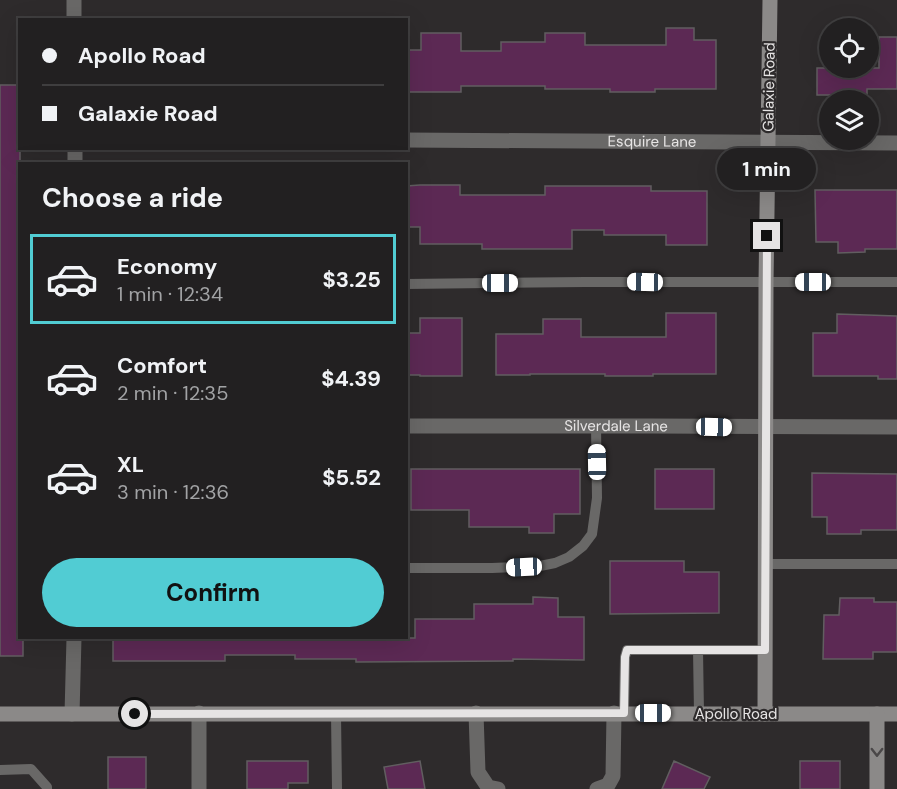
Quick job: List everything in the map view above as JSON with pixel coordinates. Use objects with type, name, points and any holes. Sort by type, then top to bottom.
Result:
[{"type":"street","points":[[74,0],[74,18]]},
{"type":"street","name":"Galaxie Road","points":[[765,714],[766,283],[770,0]]},
{"type":"street","name":"Esquire Lane","points":[[408,140],[897,143]]},
{"type":"street","name":"Silverdale Lane","points":[[408,426],[897,427]]},
{"type":"street","points":[[72,714],[74,639]]},
{"type":"street","points":[[199,713],[199,789]]},
{"type":"street","points":[[476,713],[478,772],[488,787],[498,789]]},
{"type":"street","points":[[597,789],[608,785],[613,776],[619,713]]},
{"type":"street","name":"Apollo Road","points":[[0,714],[897,714]]},
{"type":"street","points":[[877,714],[877,789]]},
{"type":"lane","points":[[408,284],[897,282]]},
{"type":"lane","points":[[408,568],[540,566],[569,557],[583,546],[592,534],[597,498],[596,425]]},
{"type":"lane","points":[[766,564],[897,564]]},
{"type":"lane","points":[[619,713],[627,650],[765,650]]},
{"type":"lane","points":[[698,650],[699,713]]},
{"type":"lane","points":[[336,714],[337,789]]},
{"type":"lane","points":[[0,770],[31,769],[47,789]]},
{"type":"building","points":[[666,28],[694,28],[694,40],[716,40],[716,89],[610,92],[610,89],[545,89],[545,86],[461,86],[461,92],[408,92],[408,50],[421,50],[421,33],[461,33],[461,51],[501,51],[501,42],[545,42],[545,33],[585,33],[585,45],[666,45]]},
{"type":"building","points":[[879,37],[897,37],[897,89],[819,90],[819,95],[817,95],[817,68],[819,68],[819,78],[879,78]]},
{"type":"building","points":[[0,85],[18,85],[20,162],[18,162],[18,639],[23,639],[23,656],[0,656]]},
{"type":"building","points":[[460,185],[460,195],[545,195],[545,186],[651,186],[651,191],[707,191],[707,245],[666,245],[666,235],[604,235],[604,230],[572,230],[572,249],[482,249],[482,244],[420,244],[420,227],[408,227],[408,186]]},
{"type":"building","points":[[815,190],[897,190],[897,249],[865,249],[865,252],[838,253],[838,242],[816,242]]},
{"type":"building","points":[[666,313],[716,313],[716,374],[496,375],[496,334],[543,334],[543,319],[581,319],[581,337],[666,337]]},
{"type":"building","points":[[837,314],[897,316],[897,379],[878,379],[878,376],[813,376],[813,333],[837,333]]},
{"type":"building","points":[[420,318],[462,318],[462,376],[408,375],[408,333],[420,333]]},
{"type":"building","points":[[411,469],[580,469],[580,514],[554,514],[554,533],[529,533],[529,527],[469,527],[469,510],[411,510]]},
{"type":"building","points":[[655,469],[714,469],[714,509],[655,509]]},
{"type":"building","points":[[812,473],[897,474],[897,530],[861,530],[861,534],[827,534],[827,517],[812,517]]},
{"type":"building","points":[[610,561],[684,561],[684,572],[719,572],[719,613],[610,614]]},
{"type":"building","points":[[533,597],[558,598],[558,617],[584,617],[584,660],[356,662],[356,659],[295,659],[295,655],[225,655],[225,661],[113,661],[113,639],[408,639],[415,638],[415,619],[474,619],[474,604],[533,604]]},
{"type":"building","points":[[840,598],[874,598],[874,602],[897,602],[897,652],[873,652],[873,659],[823,659],[824,615],[839,615]]},
{"type":"building","points":[[108,757],[146,757],[146,789],[108,789]]},
{"type":"building","points":[[247,761],[308,761],[308,783],[288,783],[288,789],[247,789]]},
{"type":"building","points":[[420,761],[425,789],[388,789],[384,767]]},
{"type":"building","points":[[674,761],[710,777],[704,789],[662,789]]},
{"type":"building","points":[[800,761],[840,761],[840,789],[800,789]]},
{"type":"route","points":[[135,714],[624,713],[627,650],[765,650],[767,236]]}]
